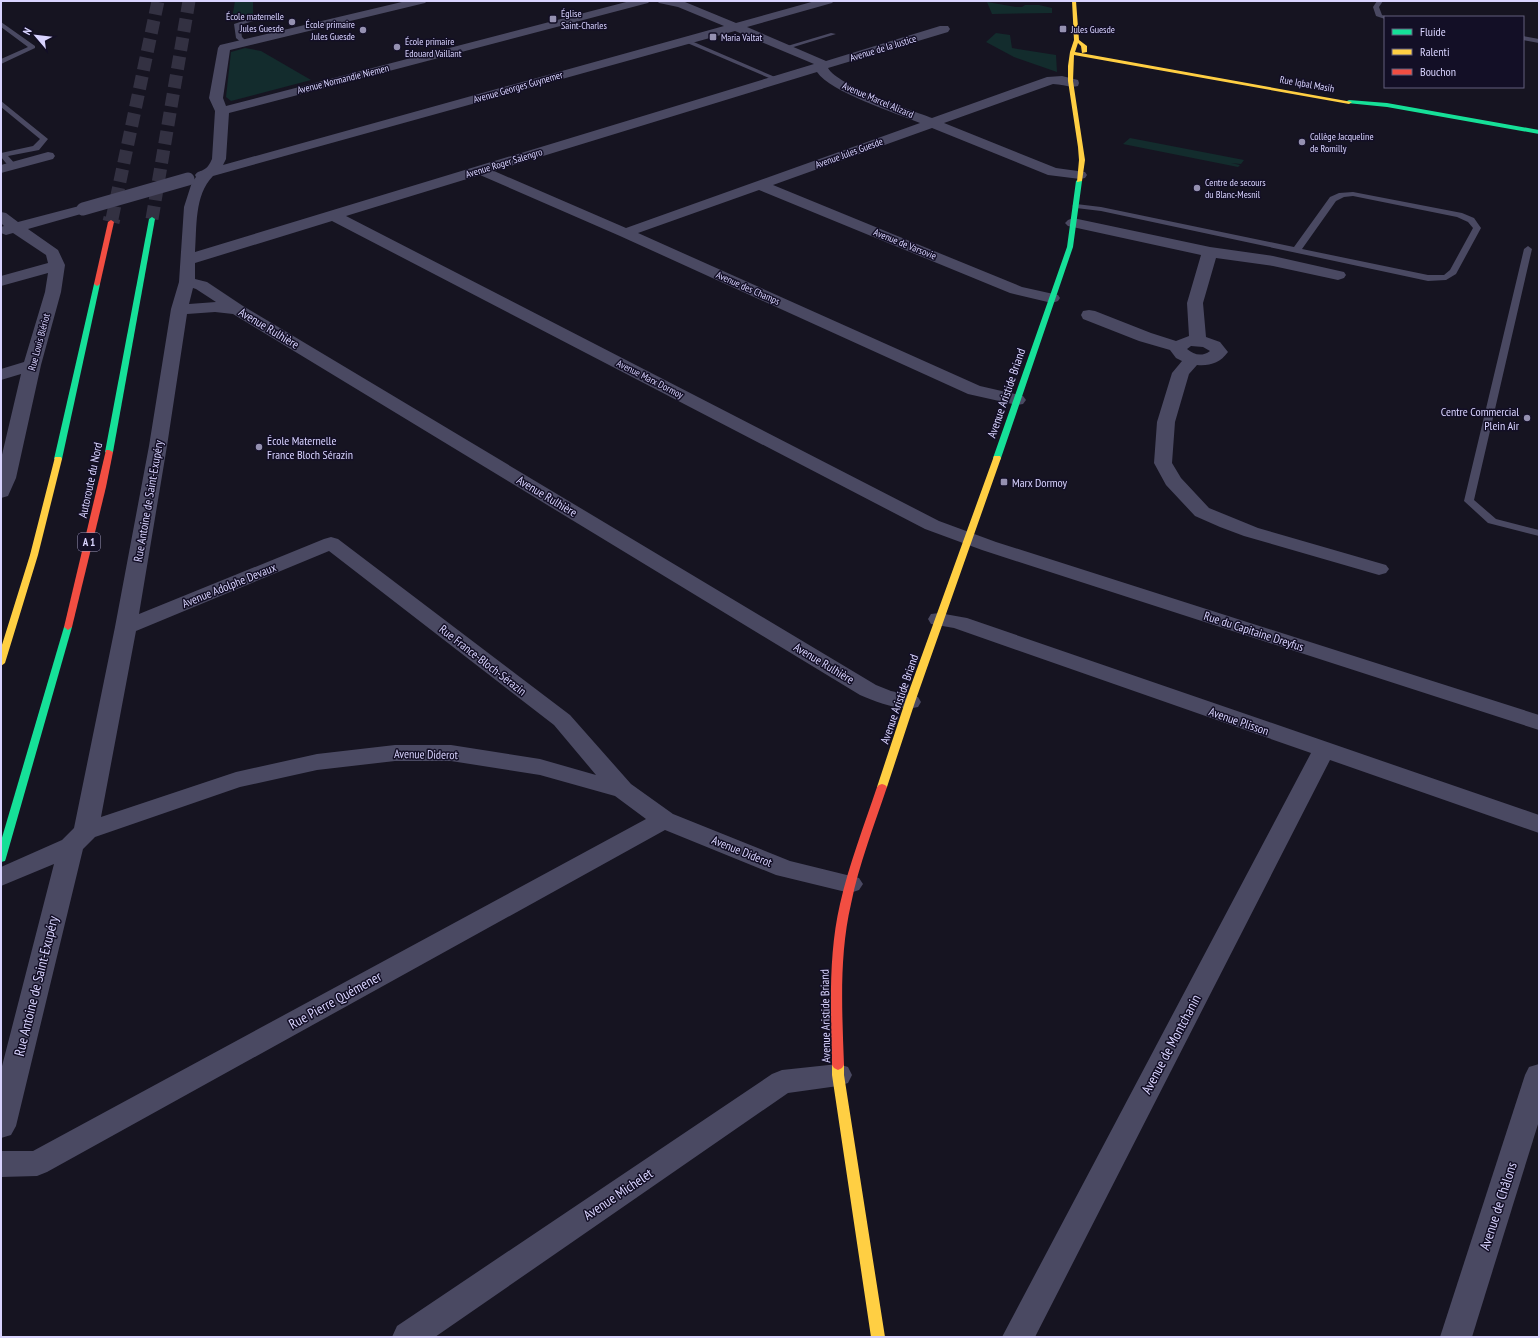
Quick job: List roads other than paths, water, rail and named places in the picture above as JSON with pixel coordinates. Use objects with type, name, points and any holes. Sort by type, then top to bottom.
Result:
[{"type":"main road","name":"Avenue Aristide Briand","points":[[878,1337],[838,1074],[837,960],[842,920],[850,884],[910,702],[1070,246],[1082,160],[1075,81],[1070,72],[1073,46],[1077,40],[1074,1]]},
{"type":"main road","name":"Avenue Aristide Briand","points":[[1077,40],[1084,46],[1083,66]]},
{"type":"main road","name":"Rue Iqbal Masih","points":[[1072,53],[1346,102],[1387,105],[1539,132]]},
{"type":"main road","name":"Autoroute du Nord","points":[[1,858],[70,619],[100,495],[152,219]]},
{"type":"main road","points":[[1,663],[13,627],[51,490],[111,222]]},
{"type":"street","points":[[208,174],[219,159],[222,111],[216,98],[224,48],[420,1]]},
{"type":"street","name":"Avenue Normandie Niemen","points":[[222,111],[644,1]]},
{"type":"street","name":"Avenue Marcel Alizard","points":[[663,1],[681,4],[820,62],[823,72],[848,89],[1053,172],[1080,175]]},
{"type":"street","name":"Avenue Georges Guynemer","points":[[8,229],[828,1]]},
{"type":"street","name":"Avenue de la Justice","points":[[822,66],[944,29]]},
{"type":"street","name":"Avenue Roger Salengro","points":[[187,260],[822,66]]},
{"type":"street","name":"Avenue Jules Guesde","points":[[625,233],[1052,80],[1075,81]]},
{"type":"street","points":[[4,160],[48,156]]},
{"type":"street","name":"Avenue des Champs","points":[[480,170],[625,233],[974,390],[1017,400]]},
{"type":"street","name":"Rue Antoine de Saint-Exupéry","points":[[1,1126],[79,838],[126,627],[158,446],[179,309],[187,282],[187,260],[194,196],[199,182],[208,174]]},
{"type":"street","name":"Avenue de Varsovie","points":[[760,185],[1016,290],[1052,298]]},
{"type":"street","points":[[1,216],[8,229],[53,253],[57,265],[1,281]]},
{"type":"street","name":"Avenue Marx Dormoy","points":[[334,216],[932,525],[968,539]]},
{"type":"street","points":[[1073,223],[1210,252],[1272,261],[1338,275]]},
{"type":"street","points":[[1198,341],[1195,303],[1210,252]]},
{"type":"street","name":"Rue Louis Blériot","points":[[1,492],[6,478],[32,365],[53,292],[57,265]]},
{"type":"street","name":"Avenue Rulhière","points":[[187,282],[201,285],[237,309],[868,690],[886,697],[910,702]]},
{"type":"street","points":[[179,309],[225,307],[237,309]]},
{"type":"street","points":[[1089,315],[1186,353],[1212,359],[1219,352],[1214,345],[1198,341],[1183,343],[1186,353],[1166,422],[1163,463],[1173,481],[1202,512],[1250,532],[1380,569]]},
{"type":"street","points":[[1,375],[32,365]]},
{"type":"street","name":"Rue du Capitaine Dreyfus","points":[[968,539],[1539,722]]},
{"type":"street","name":"Avenue Adolphe Devaux","points":[[126,627],[331,543]]},
{"type":"street","name":"Rue France-Bloch-Sérazin","points":[[331,543],[562,720],[624,790]]},
{"type":"street","name":"Avenue Plisson","points":[[939,619],[959,623],[1539,824]]},
{"type":"street","name":"Avenue de Montchanin","points":[[1018,1337],[1324,750]]},
{"type":"street","name":"Avenue Diderot","points":[[1,877],[79,838],[236,780],[317,762],[395,753],[451,753],[540,768],[624,790],[664,820],[785,869],[850,884]]},
{"type":"street","name":"Rue Pierre Quémener","points":[[1,1164],[37,1163],[664,820]]},
{"type":"street","name":"Avenue Michelet","points":[[408,1337],[782,1082],[838,1074]]},
{"type":"street","name":"Avenue de Châlons","points":[[1456,1337],[1539,1075]]},
{"type":"lane","points":[[1380,1],[1376,7],[1379,16],[1384,17]]},
{"type":"lane","points":[[245,43],[239,38],[237,24],[255,19]]},
{"type":"lane","points":[[1,24],[33,47],[1,62]]},
{"type":"lane","points":[[787,48],[833,34]]},
{"type":"lane","points":[[1524,38],[1539,41]]},
{"type":"lane","points":[[687,41],[778,80]]},
{"type":"lane","points":[[1,104],[44,140],[36,148],[4,160]]},
{"type":"lane","points":[[1076,206],[1101,209],[1296,251],[1428,278],[1446,278],[1453,272],[1477,228],[1471,220],[1459,215],[1353,194],[1342,195],[1332,199],[1296,251]]},
{"type":"lane","points":[[1528,249],[1469,501],[1492,521],[1539,533]]},
{"type":"tunnel","points":[[112,219],[158,1]]},
{"type":"tunnel","points":[[152,219],[189,1]]},
{"type":"tunnel","points":[[111,222],[112,218]]},
{"type":"place","name":"Église Saint-Charles","points":[[553,19]]},
{"type":"place","name":"École maternelle Jules Guesde","points":[[292,22]]},
{"type":"place","name":"Jules Guesde","points":[[1063,29]]},
{"type":"place","name":"École primaire Jules Guesde","points":[[363,30]]},
{"type":"place","name":"Maria Valtat","points":[[713,37]]},
{"type":"place","name":"École primaire Edouard Vaillant","points":[[397,47]]},
{"type":"place","name":"Collège Jacqueline de Romilly","points":[[1302,142]]},
{"type":"place","name":"Centre de secours du Blanc-Mesnil","points":[[1197,188]]},
{"type":"place","name":"Centre Commercial Plein Air","points":[[1527,418]]},
{"type":"place","name":"École Maternelle France Bloch Sérazin","points":[[259,447]]},
{"type":"place","name":"Marx Dormoy","points":[[1004,482]]}]
